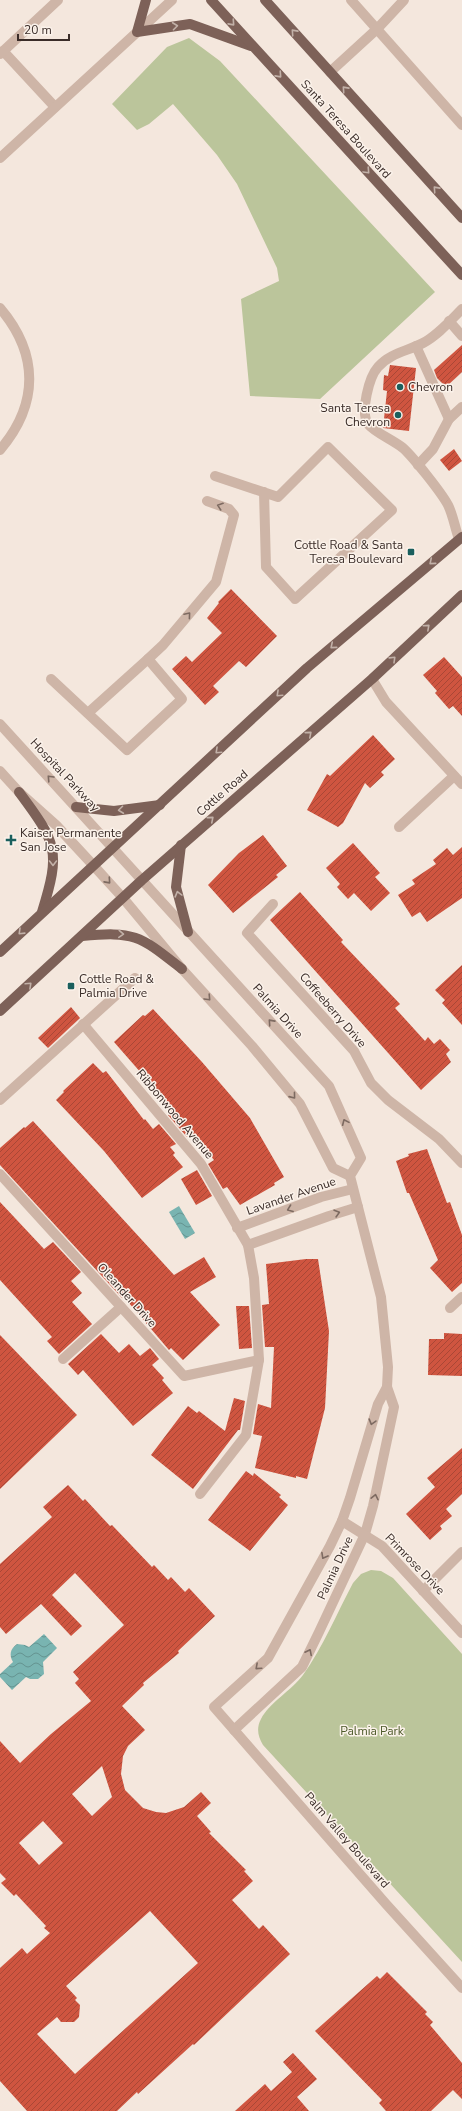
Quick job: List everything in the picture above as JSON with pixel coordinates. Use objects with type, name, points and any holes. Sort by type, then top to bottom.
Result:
[{"type":"main road","points":[[146,0],[137,32],[190,24],[253,47]]},
{"type":"main road","name":"Santa Teresa Boulevard","points":[[211,0],[462,275]]},
{"type":"main road","points":[[265,0],[272,5],[330,72],[462,218]]},
{"type":"main road","points":[[0,952],[307,668],[460,538]]},
{"type":"main road","name":"Cottle Road","points":[[0,1011],[142,880],[372,679],[462,595]]},
{"type":"main road","points":[[20,792],[42,822],[53,851],[54,867],[42,912]]},
{"type":"main road","points":[[76,807],[114,811],[160,805]]},
{"type":"main road","points":[[181,845],[176,887],[188,932]]},
{"type":"main road","points":[[82,936],[109,933],[140,938],[182,970]]},
{"type":"street","points":[[55,107],[2,53],[58,0]]},
{"type":"street","points":[[0,158],[172,0]]},
{"type":"street","points":[[351,0],[462,125]]},
{"type":"street","points":[[330,72],[376,29],[404,0]]},
{"type":"street","points":[[0,308],[22,341],[30,375],[26,407],[14,432],[0,450]]},
{"type":"street","points":[[460,538],[448,505],[418,465],[403,448],[375,430],[365,416],[365,404],[372,375],[379,366],[390,357],[416,346],[437,334],[462,309]]},
{"type":"street","points":[[449,321],[462,336]]},
{"type":"street","points":[[416,346],[449,419]]},
{"type":"street","points":[[418,465],[433,449],[449,419],[462,407]]},
{"type":"street","points":[[214,476],[278,496],[328,447],[392,510],[295,598],[266,567],[264,492]]},
{"type":"street","points":[[88,713],[163,645],[216,582],[234,516],[229,509],[207,501]]},
{"type":"street","points":[[51,678],[127,750],[182,698],[148,659]]},
{"type":"street","points":[[372,679],[386,702],[462,784]]},
{"type":"street","name":"Hospital Parkway","points":[[0,724],[142,880]]},
{"type":"street","points":[[0,771],[20,792],[56,825],[93,865],[123,898],[182,970],[252,1046],[300,1104],[333,1168],[350,1176]]},
{"type":"street","points":[[399,827],[454,776]]},
{"type":"street","name":"Palmia Drive","points":[[142,880],[329,1086],[361,1158],[350,1176],[381,1297],[388,1367],[387,1386],[394,1407],[365,1534],[302,1667],[234,1730]]},
{"type":"street","name":"Coffeeberry Drive","points":[[273,904],[247,933],[354,1051],[371,1083],[388,1100],[439,1139],[462,1163]]},
{"type":"street","points":[[0,1100],[135,978]]},
{"type":"street","name":"Ribbonwood Avenue","points":[[83,1024],[201,1164],[248,1245],[254,1278],[259,1360],[246,1435],[200,1494]]},
{"type":"street","name":"Oleander Drive","points":[[0,1174],[184,1376],[259,1360]]},
{"type":"street","name":"Lavander Avenue","points":[[237,1228],[321,1197],[353,1189]]},
{"type":"street","points":[[248,1245],[358,1207]]},
{"type":"street","points":[[450,1308],[462,1297]]},
{"type":"street","points":[[63,1359],[121,1307]]},
{"type":"street","name":"Palmia Drive","points":[[214,1707],[268,1658],[342,1521],[378,1404],[387,1386]]},
{"type":"street","name":"Primrose Drive","points":[[342,1521],[382,1546],[462,1633]]},
{"type":"street","points":[[423,1591],[462,1552]]},
{"type":"street","name":"Palm Valley Boulevard","points":[[214,1707],[386,1904],[462,1988]]},
{"type":"green space","points":[[189,38],[220,61],[435,292],[320,399],[250,396],[241,299],[279,281],[277,268],[237,184],[217,155],[173,104],[149,124],[137,130],[112,104],[167,47]]},
{"type":"green space","name":"Palmia Park","points":[[371,1570],[381,1571],[393,1578],[462,1654],[462,1962],[263,1745],[259,1736],[258,1726],[269,1707],[303,1675],[323,1641],[353,1583],[361,1574]]},
{"type":"water","points":[[179,1206],[195,1233],[185,1239],[169,1212]]},
{"type":"water","points":[[44,1634],[57,1648],[43,1662],[44,1674],[38,1679],[30,1679],[26,1677],[12,1690],[0,1677],[0,1674],[13,1662],[11,1657],[12,1650],[17,1644],[29,1647]]},
{"type":"building","points":[[462,345],[462,372],[446,387],[437,378],[434,370]]},
{"type":"building","points":[[390,365],[416,368],[409,431],[383,428],[387,391],[383,390],[384,375],[388,376]]},
{"type":"building","points":[[454,449],[462,461],[449,471],[440,460]]},
{"type":"building","points":[[231,589],[277,636],[246,667],[239,661],[213,686],[219,692],[205,705],[172,669],[186,656],[192,662],[222,633],[207,618],[219,603],[218,602]]},
{"type":"building","points":[[444,657],[462,677],[462,716],[453,706],[449,709],[435,693],[437,691],[423,675]]},
{"type":"building","points":[[373,735],[395,759],[381,772],[384,775],[370,788],[365,783],[343,823],[338,827],[307,810],[327,774],[330,776]]},
{"type":"building","points":[[263,835],[287,866],[276,875],[278,877],[233,913],[208,885],[239,853]]},
{"type":"building","points":[[353,843],[380,873],[375,877],[390,893],[371,911],[354,893],[348,899],[337,887],[340,884],[326,868]]},
{"type":"building","points":[[462,847],[462,898],[427,922],[420,912],[412,917],[398,895],[415,884],[412,880],[436,864],[433,860],[447,848],[453,855]]},
{"type":"building","points":[[300,892],[343,940],[341,942],[400,1004],[395,1008],[425,1041],[428,1037],[434,1044],[440,1039],[450,1050],[446,1054],[451,1062],[421,1090],[270,920]]},
{"type":"building","points":[[462,965],[462,1025],[442,1003],[445,1000],[435,990]]},
{"type":"building","points":[[71,1007],[80,1018],[48,1048],[38,1038]]},
{"type":"building","points":[[153,1009],[202,1062],[250,1118],[284,1177],[274,1183],[275,1185],[240,1205],[227,1187],[223,1189],[208,1164],[214,1160],[192,1133],[187,1137],[168,1115],[172,1112],[163,1098],[114,1042],[143,1015],[145,1016]]},
{"type":"building","points":[[93,1063],[103,1073],[106,1071],[144,1120],[145,1119],[153,1129],[159,1124],[176,1144],[170,1147],[175,1153],[173,1155],[183,1167],[142,1198],[104,1151],[56,1100],[64,1092],[63,1091]]},
{"type":"building","points":[[33,1121],[174,1275],[204,1257],[216,1277],[190,1292],[220,1325],[183,1360],[171,1348],[169,1350],[123,1296],[122,1298],[0,1165],[0,1148]]},
{"type":"building","points":[[427,1149],[447,1203],[450,1202],[462,1235],[462,1283],[452,1292],[430,1268],[438,1260],[409,1193],[407,1193],[396,1161],[409,1156],[408,1154]]},
{"type":"building","points":[[197,1170],[212,1196],[196,1205],[181,1179]]},
{"type":"building","points":[[0,1202],[44,1249],[53,1242],[81,1272],[71,1281],[82,1293],[72,1302],[92,1324],[59,1354],[47,1341],[52,1337],[0,1280]]},
{"type":"building","points":[[318,1259],[329,1331],[325,1408],[307,1479],[296,1476],[296,1478],[255,1468],[262,1436],[253,1434],[258,1404],[271,1408],[274,1347],[265,1347],[262,1305],[269,1304],[266,1264]]},
{"type":"building","points":[[236,1306],[249,1306],[252,1348],[239,1349]]},
{"type":"building","points":[[444,1333],[462,1334],[462,1376],[428,1375],[429,1339],[444,1339]]},
{"type":"building","points":[[101,1334],[119,1353],[129,1344],[140,1356],[150,1348],[159,1359],[152,1365],[164,1378],[162,1380],[173,1393],[133,1426],[83,1370],[78,1375],[68,1364]]},
{"type":"building","points":[[0,1335],[77,1415],[0,1489]]},
{"type":"building","points":[[234,1398],[245,1401],[240,1430],[238,1430],[193,1489],[151,1455],[188,1406],[197,1413],[199,1411],[225,1431]]},
{"type":"building","points":[[462,1448],[462,1494],[446,1509],[452,1516],[440,1526],[442,1529],[430,1540],[406,1514],[435,1487],[427,1478]]},
{"type":"building","points":[[246,1471],[253,1476],[254,1473],[281,1495],[279,1497],[288,1505],[250,1551],[208,1520]]},
{"type":"building","points":[[68,1485],[83,1501],[85,1499],[110,1526],[112,1525],[152,1567],[154,1565],[168,1580],[171,1577],[185,1592],[189,1588],[215,1616],[178,1651],[179,1653],[143,1683],[144,1685],[122,1706],[145,1730],[128,1746],[123,1756],[121,1774],[125,1790],[143,1808],[156,1812],[166,1813],[184,1807],[201,1792],[211,1803],[197,1816],[211,1832],[209,1833],[246,1870],[244,1871],[253,1881],[232,1900],[259,1929],[263,1925],[290,1954],[194,2045],[193,2044],[138,2094],[137,2092],[117,2111],[27,2111],[0,2081],[0,1968],[22,1948],[27,1954],[50,1933],[44,1928],[46,1926],[16,1894],[14,1896],[1,1883],[6,1879],[0,1873],[0,1741],[20,1763],[51,1734],[91,1701],[75,1683],[79,1679],[73,1672],[124,1625],[75,1573],[52,1595],[82,1626],[71,1636],[41,1604],[6,1634],[0,1627],[0,1564],[52,1517],[43,1507]],"holes":[[[102,1766],[112,1797],[92,1816],[72,1794]],[[43,1821],[63,1843],[39,1865],[19,1843]],[[150,1911],[198,1963],[75,2074],[37,2034],[57,2017],[61,2022],[74,2022],[79,2017],[80,2005],[75,2000],[77,1998],[66,1986]]]},
{"type":"building","points":[[387,1972],[427,2012],[425,2014],[433,2022],[430,2025],[462,2063],[462,2099],[453,2090],[431,2111],[386,2111],[379,2103],[382,2100],[315,2031],[377,1976],[380,1979]]},
{"type":"building","points":[[293,2053],[317,2079],[297,2097],[309,2111],[235,2111],[265,2084],[271,2091],[292,2072],[283,2062]]},
{"type":"place","name":"Chevron","points":[[400,387]]},
{"type":"place","name":"Santa Teresa Chevron","points":[[398,415]]},
{"type":"place","name":"Cottle Road & Santa Teresa Boulevard","points":[[411,552]]},
{"type":"place","name":"Kaiser Permanente San Jose","points":[[11,840]]},
{"type":"place","name":"Cottle Road & Palmia Drive","points":[[71,986]]}]
